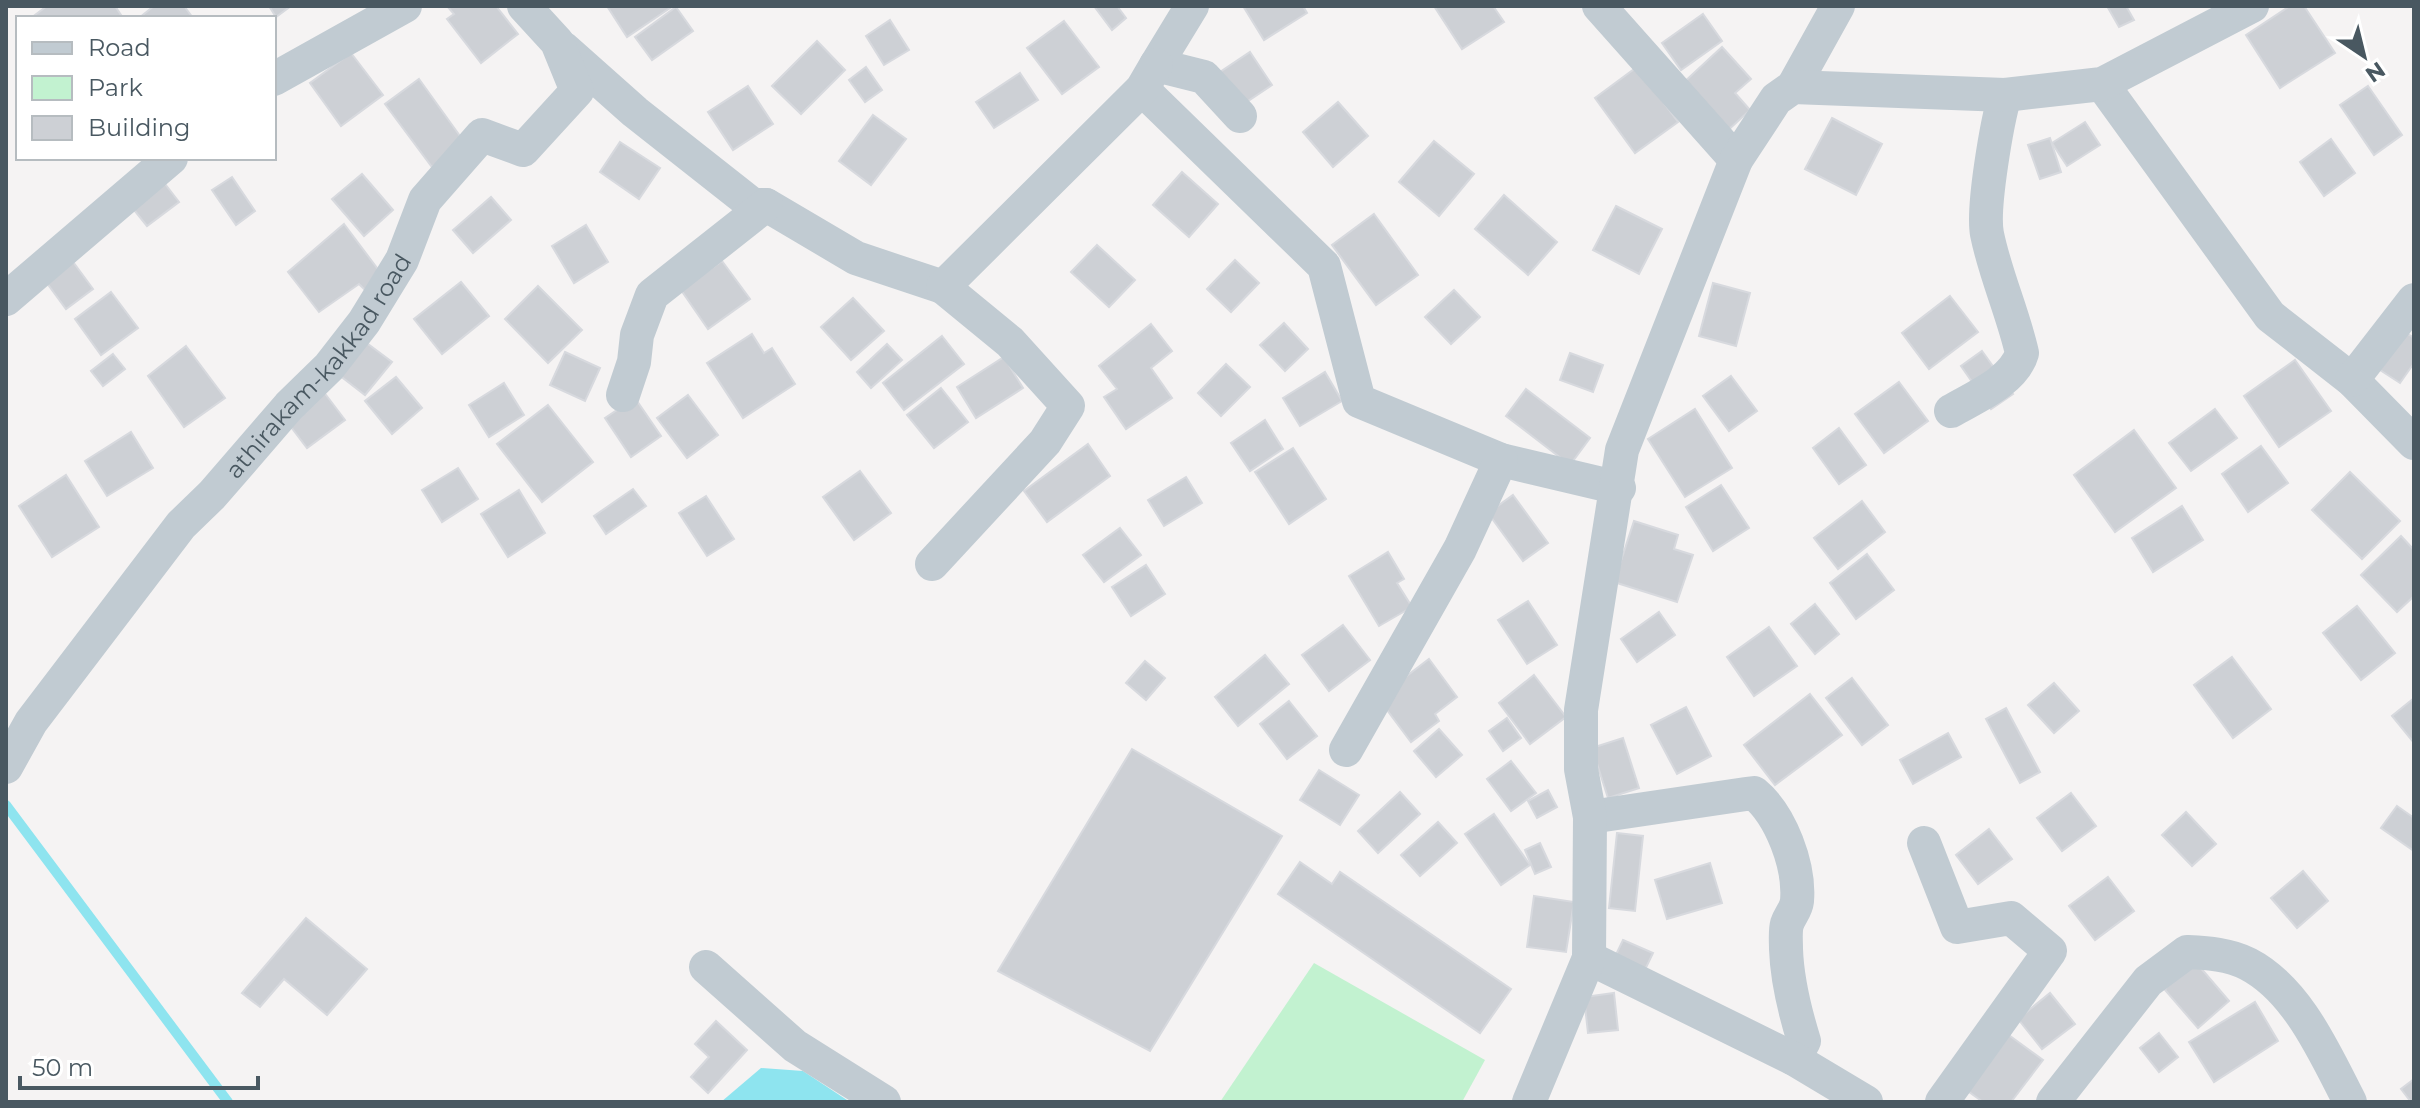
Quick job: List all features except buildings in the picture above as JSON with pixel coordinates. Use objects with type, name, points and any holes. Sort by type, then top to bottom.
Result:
[{"type":"street","points":[[276,78],[403,6]]},
{"type":"street","name":"athirakam-kakkad road","points":[[6,767],[31,722],[181,525],[212,495],[289,406],[329,367],[364,322],[402,260],[425,200],[482,135],[523,150],[577,91],[557,42],[524,6]]},
{"type":"street","points":[[943,287],[1149,77],[1192,6]]},
{"type":"street","points":[[1599,6],[1736,160]]},
{"type":"street","points":[[1529,1102],[1589,958],[1590,817],[1581,769],[1581,710],[1619,488],[1622,450],[1736,160],[1776,99],[1793,87],[1838,6]]},
{"type":"street","points":[[1793,87],[2005,95],[2102,84],[2252,6]]},
{"type":"street","points":[[557,42],[635,112],[753,205],[766,205],[856,258],[943,287],[1010,342],[1068,406],[1045,442],[932,564]]},
{"type":"street","points":[[1149,77],[1204,77],[1240,116]]},
{"type":"street","points":[[1149,77],[1324,266],[1339,334],[1359,401],[1501,460],[1619,488]]},
{"type":"street","points":[[2102,84],[2270,316],[2352,380],[2414,443]]},
{"type":"street","points":[[1951,411],[2005,377],[2019,365],[2022,353],[1986,231],[1996,156],[1995,128],[2005,95]]},
{"type":"street","points":[[6,299],[169,160]]},
{"type":"street","points":[[623,395],[634,362],[637,335],[652,295],[766,205]]},
{"type":"street","points":[[2352,380],[2414,300]]},
{"type":"street","points":[[1346,750],[1460,549],[1501,460]]},
{"type":"street","points":[[1590,817],[1754,793],[1766,803],[1785,845],[1797,889],[1797,906],[1786,925],[1786,953],[1795,1012],[1804,1041],[1794,1059]]},
{"type":"street","points":[[1924,843],[1957,927],[2011,918],[2050,951],[1942,1102]]},
{"type":"street","points":[[2053,1102],[2148,981],[2187,952],[2220,955],[2247,964],[2280,988],[2319,1044],[2350,1102]]},
{"type":"street","points":[[1589,958],[1794,1059],[1866,1102]]},
{"type":"street","points":[[706,967],[795,1046],[884,1102]]},
{"type":"green space","points":[[1314,963],[1485,1060],[1462,1102],[1220,1102]]},
{"type":"water","points":[[761,1068],[803,1071],[850,1102],[721,1102]]},
{"type":"waterway","points":[[6,805],[228,1102]]}]
